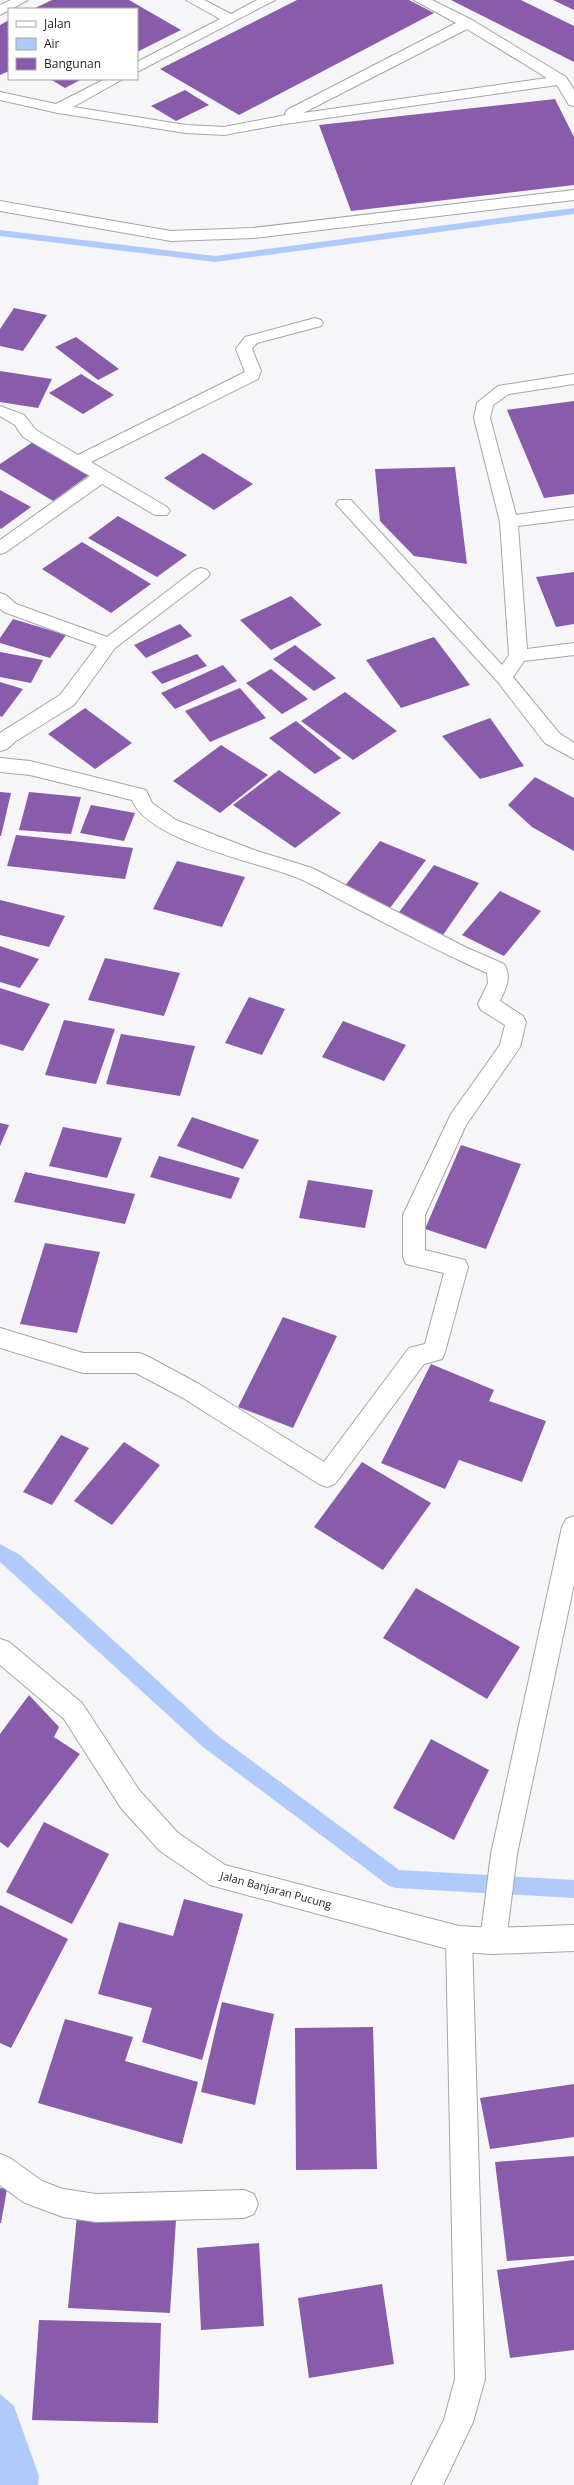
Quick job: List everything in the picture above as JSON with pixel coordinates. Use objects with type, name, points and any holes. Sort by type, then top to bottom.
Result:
[{"type":"street","points":[[0,11],[21,0]]},
{"type":"street","points":[[193,0],[230,20]]},
{"type":"street","points":[[138,67],[268,0]]},
{"type":"street","points":[[421,0],[467,23],[561,80],[574,102]]},
{"type":"street","points":[[278,121],[467,23]]},
{"type":"street","points":[[58,109],[114,80]]},
{"type":"street","points":[[0,96],[58,109],[186,129],[224,131],[278,121],[561,80]]},
{"type":"street","points":[[0,206],[171,236],[253,233],[574,195]]},
{"type":"street","points":[[77,462],[252,375],[253,371],[244,349],[252,340],[315,323]]},
{"type":"street","points":[[503,677],[518,656],[508,522],[482,418],[485,404],[504,390],[574,379]]},
{"type":"street","points":[[0,411],[18,417],[25,422],[29,433],[161,511]]},
{"type":"street","points":[[0,548],[102,476]]},
{"type":"street","points":[[345,504],[503,677],[552,738],[574,752]]},
{"type":"street","points":[[508,522],[574,513]]},
{"type":"street","points":[[0,744],[9,736],[67,700],[109,644],[201,574]]},
{"type":"street","points":[[0,599],[10,608],[109,644]]},
{"type":"street","points":[[518,656],[574,649]]},
{"type":"street","points":[[0,765],[30,768],[139,795],[144,807],[169,826],[248,855],[305,873],[458,952],[497,969],[498,983],[488,1004],[516,1022],[510,1047],[458,1120],[414,1215],[414,1257],[457,1267],[434,1352],[417,1355],[327,1477],[191,1391],[139,1363],[83,1363],[0,1338]]},
{"type":"street","points":[[493,1941],[504,1854],[574,1527]]},
{"type":"street","name":"Jalan Banjaran Pucung","points":[[0,1650],[73,1710],[130,1799],[169,1842],[219,1876],[459,1939],[493,1941],[574,1938]]},
{"type":"street","points":[[426,2485],[455,2433],[465,2407],[470,2379],[459,1939]]},
{"type":"street","points":[[0,2168],[32,2192],[63,2203],[96,2208],[244,2204]]},
{"type":"water","points":[[0,2394],[14,2406],[39,2476],[38,2485],[0,2485]]},
{"type":"building","points":[[52,0],[129,0],[181,30],[138,52],[138,8],[35,8]]},
{"type":"building","points":[[297,0],[409,0],[434,13],[239,115],[160,69]]},
{"type":"building","points":[[451,0],[521,0],[574,26],[574,62]]},
{"type":"building","points":[[553,0],[574,0],[574,10]]},
{"type":"building","points":[[8,21],[8,71],[0,75],[0,25]]},
{"type":"building","points":[[52,80],[80,80],[65,88]]},
{"type":"building","points":[[185,90],[209,105],[176,121],[151,106]]},
{"type":"building","points":[[555,99],[574,137],[574,185],[351,211],[319,125]]},
{"type":"building","points":[[14,308],[47,315],[23,351],[0,346],[0,329]]},
{"type":"building","points":[[76,337],[119,369],[98,380],[55,347]]},
{"type":"building","points":[[0,371],[52,379],[38,408],[0,402]]},
{"type":"building","points":[[81,374],[114,395],[83,414],[49,393]]},
{"type":"building","points":[[574,401],[574,494],[544,498],[507,410]]},
{"type":"building","points":[[33,442],[89,475],[53,501],[0,469],[0,464]]},
{"type":"building","points":[[203,453],[253,484],[214,510],[164,478]]},
{"type":"building","points":[[455,467],[467,564],[414,556],[380,521],[375,469]]},
{"type":"building","points":[[0,490],[31,507],[1,529],[0,528]]},
{"type":"building","points":[[118,516],[187,555],[157,577],[88,538]]},
{"type":"building","points":[[82,542],[151,584],[111,613],[42,569]]},
{"type":"building","points":[[574,572],[574,624],[556,627],[536,577]]},
{"type":"building","points":[[291,596],[322,625],[271,650],[240,620]]},
{"type":"building","points":[[13,619],[66,635],[50,658],[0,643],[0,638]]},
{"type":"building","points":[[180,624],[192,636],[146,658],[134,645]]},
{"type":"building","points":[[434,637],[470,685],[401,708],[366,660]]},
{"type":"building","points":[[295,645],[336,678],[314,691],[273,659]]},
{"type":"building","points":[[0,652],[43,660],[31,683],[0,677]]},
{"type":"building","points":[[197,654],[207,666],[162,684],[151,672]]},
{"type":"building","points":[[223,665],[237,681],[175,709],[161,693]]},
{"type":"building","points":[[271,669],[308,699],[282,714],[246,683]]},
{"type":"building","points":[[0,682],[23,689],[2,717],[0,716]]},
{"type":"building","points":[[240,688],[266,718],[210,742],[185,711]]},
{"type":"building","points":[[345,692],[397,731],[353,760],[301,721]]},
{"type":"building","points":[[85,708],[132,743],[95,769],[48,734]]},
{"type":"building","points":[[490,718],[524,766],[480,779],[442,736]]},
{"type":"building","points":[[296,721],[341,758],[315,774],[269,738]]},
{"type":"building","points":[[221,745],[268,775],[220,813],[173,781]]},
{"type":"building","points":[[279,770],[341,813],[295,848],[233,805]]},
{"type":"building","points":[[535,777],[574,798],[574,851],[532,827],[508,805]]},
{"type":"building","points":[[0,792],[11,793],[1,836],[0,836]]},
{"type":"building","points":[[29,792],[81,797],[71,834],[19,830]]},
{"type":"building","points":[[91,805],[135,813],[124,841],[80,833]]},
{"type":"building","points":[[16,835],[133,848],[125,879],[7,866]]},
{"type":"building","points":[[380,841],[426,860],[390,908],[344,887]]},
{"type":"building","points":[[177,861],[245,877],[222,927],[153,909]]},
{"type":"building","points":[[434,865],[479,883],[443,935],[397,915]]},
{"type":"building","points":[[500,891],[541,911],[504,956],[462,935]]},
{"type":"building","points":[[0,900],[65,916],[49,947],[0,935]]},
{"type":"building","points":[[0,946],[39,959],[20,988],[0,982]]},
{"type":"building","points":[[105,958],[180,973],[164,1016],[88,1000]]},
{"type":"building","points":[[0,988],[50,1004],[23,1051],[0,1044]]},
{"type":"building","points":[[249,997],[285,1009],[262,1055],[225,1043]]},
{"type":"building","points":[[64,1020],[115,1029],[96,1084],[45,1075]]},
{"type":"building","points":[[343,1021],[406,1045],[384,1081],[322,1057]]},
{"type":"building","points":[[121,1034],[195,1046],[180,1096],[106,1084]]},
{"type":"building","points":[[192,1117],[259,1140],[243,1169],[177,1146]]},
{"type":"building","points":[[0,1123],[9,1125],[0,1146]]},
{"type":"building","points":[[63,1127],[122,1138],[107,1178],[49,1166]]},
{"type":"building","points":[[461,1145],[521,1164],[486,1249],[425,1229]]},
{"type":"building","points":[[159,1156],[240,1178],[231,1199],[150,1177]]},
{"type":"building","points":[[25,1172],[135,1194],[125,1224],[14,1202]]},
{"type":"building","points":[[308,1180],[373,1190],[365,1228],[299,1218]]},
{"type":"building","points":[[45,1243],[100,1252],[77,1333],[20,1324]]},
{"type":"building","points":[[283,1317],[337,1336],[293,1428],[238,1407]]},
{"type":"building","points":[[431,1364],[494,1390],[489,1401],[546,1421],[522,1482],[459,1460],[445,1489],[381,1463]]},
{"type":"building","points":[[61,1435],[89,1448],[52,1505],[23,1492]]},
{"type":"building","points":[[124,1442],[160,1465],[112,1525],[74,1501]]},
{"type":"building","points":[[362,1462],[431,1503],[383,1570],[314,1527]]},
{"type":"building","points":[[416,1588],[520,1647],[487,1699],[383,1638]]},
{"type":"building","points":[[29,1695],[59,1727],[54,1737],[80,1754],[8,1848],[0,1842],[0,1734]]},
{"type":"building","points":[[431,1739],[489,1770],[454,1840],[393,1808]]},
{"type":"building","points":[[44,1822],[109,1854],[72,1924],[6,1892]]},
{"type":"building","points":[[184,1899],[243,1914],[202,2060],[142,2042],[152,2008],[98,1994],[119,1922],[173,1936]]},
{"type":"building","points":[[0,1905],[68,1939],[11,2048],[0,2043]]},
{"type":"building","points":[[222,2002],[274,2014],[255,2105],[201,2092]]},
{"type":"building","points":[[65,2019],[133,2037],[125,2061],[198,2082],[182,2144],[38,2103]]},
{"type":"building","points":[[373,2027],[377,2169],[296,2170],[295,2028]]},
{"type":"building","points":[[574,2084],[574,2137],[490,2149],[480,2098]]},
{"type":"building","points":[[574,2156],[574,2256],[507,2261],[495,2162]]},
{"type":"building","points":[[0,2188],[7,2189],[1,2223],[0,2223]]},
{"type":"building","points":[[77,2215],[176,2220],[170,2313],[68,2308]]},
{"type":"building","points":[[259,2243],[264,2326],[201,2330],[197,2248]]},
{"type":"building","points":[[574,2260],[574,2350],[510,2358],[497,2270]]},
{"type":"building","points":[[382,2284],[394,2364],[309,2378],[298,2298]]},
{"type":"building","points":[[39,2320],[161,2323],[158,2423],[32,2420]]},
{"type":"waterway","points":[[0,233],[215,259],[574,211]]},
{"type":"waterway","points":[[0,1552],[14,1561],[210,1741],[396,1879],[574,1889]]}]
